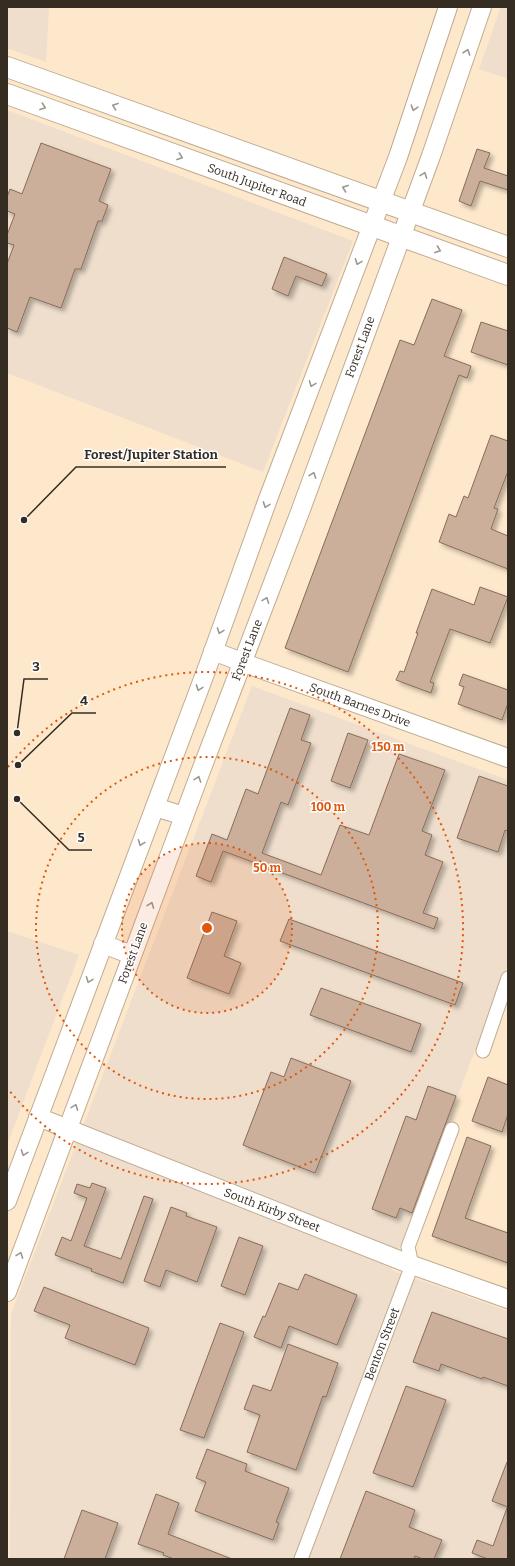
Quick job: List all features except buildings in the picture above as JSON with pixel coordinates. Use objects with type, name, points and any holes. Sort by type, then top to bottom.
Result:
[{"type":"main road","points":[[7,1201],[213,651],[268,499],[382,202],[448,7]]},
{"type":"main road","name":"Forest Lane","points":[[7,1292],[401,236],[409,211],[431,156],[482,7]]},
{"type":"main road","points":[[7,67],[508,247]]},
{"type":"main road","name":"South Jupiter Road","points":[[7,94],[508,275]]},
{"type":"main road","points":[[144,144],[152,119]]},
{"type":"main road","name":"South Barnes Drive","points":[[213,651],[242,663],[508,758]]},
{"type":"main road","points":[[155,807],[184,816]]},
{"type":"main road","points":[[103,944],[132,955]]},
{"type":"main road","name":"South Kirby Street","points":[[38,1117],[412,1265],[508,1299]]},
{"type":"street","points":[[483,1051],[508,978]]},
{"type":"street","points":[[412,1265],[408,1247],[452,1129]]},
{"type":"street","name":"Benton Street","points":[[301,1559],[412,1265]]},
{"type":"shaded area","points":[[7,7],[49,7],[46,62],[7,48]]},
{"type":"shaded area","points":[[501,7],[508,7],[508,79],[479,69]]},
{"type":"shaded area","points":[[7,110],[353,241],[263,472],[7,373]]},
{"type":"shaded area","points":[[252,686],[508,780],[508,964],[391,1270],[508,1311],[508,1559],[10,1559],[11,1314]]},
{"type":"shaded area","points":[[7,931],[79,955],[7,1145]]},
{"type":"place","name":"Forest/Jupiter Station","points":[[24,520]]},
{"type":"place","name":"3","points":[[17,733]]},
{"type":"place","name":"4","points":[[18,765]]},
{"type":"place","name":"5","points":[[17,799]]}]
